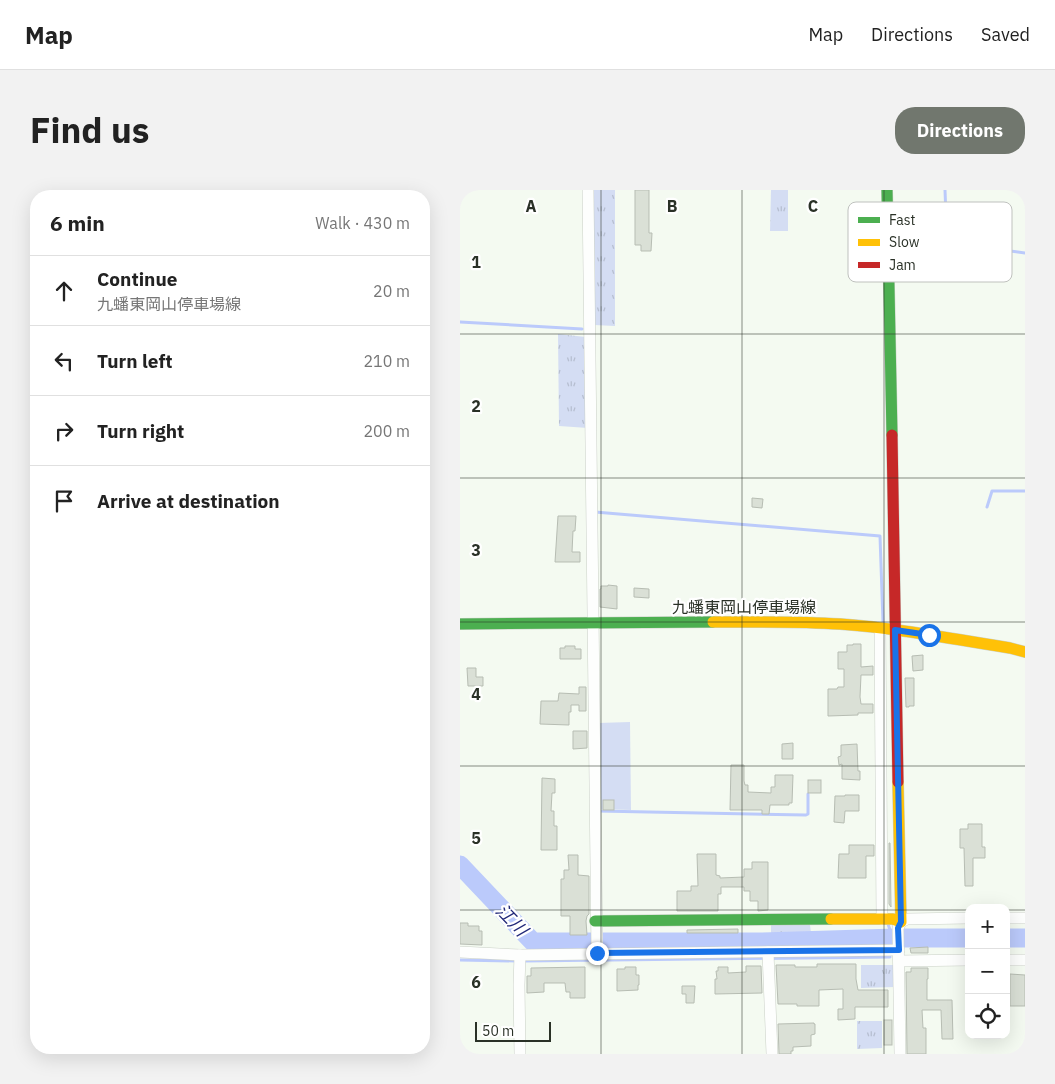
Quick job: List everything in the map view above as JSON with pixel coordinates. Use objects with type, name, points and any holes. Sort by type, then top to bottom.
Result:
[{"type":"street","points":[[588,190],[597,953]]},
{"type":"street","points":[[890,282],[896,622],[891,921]]},
{"type":"street","name":"九蟠東岡山停車場線","points":[[460,624],[797,622],[839,624],[895,630],[1025,652]]},
{"type":"street","points":[[880,629],[891,921],[899,952],[900,1054]]},
{"type":"street","points":[[597,923],[891,921],[965,918]]},
{"type":"street","points":[[1010,918],[1025,918]]},
{"type":"street","points":[[460,952],[521,959],[597,953],[768,956],[899,952],[965,960]]},
{"type":"street","points":[[768,956],[772,1054]]},
{"type":"street","points":[[520,1054],[519,985],[521,959]]},
{"type":"street","points":[[1010,960],[1025,960]]},
{"type":"green space","points":[[592,190],[615,190],[615,326],[594,325]]},
{"type":"green space","points":[[771,190],[788,190],[788,231],[770,231]]},
{"type":"green space","points":[[558,334],[586,337],[588,428],[559,426]]},
{"type":"green space","points":[[630,722],[631,810],[599,809],[598,723]]},
{"type":"green space","points":[[771,925],[810,925],[811,933],[771,934]]},
{"type":"green space","points":[[861,965],[895,965],[895,987],[861,988]]},
{"type":"green space","points":[[857,1021],[882,1021],[882,1048],[857,1049]]},
{"type":"building","points":[[635,190],[649,190],[649,233],[652,233],[651,251],[641,251],[641,245],[635,245]]},
{"type":"building","points":[[752,498],[763,499],[762,508],[752,507]]},
{"type":"building","points":[[558,516],[576,516],[572,552],[580,552],[580,562],[555,562]]},
{"type":"building","points":[[601,586],[617,586],[617,609],[600,607]]},
{"type":"building","points":[[634,588],[649,589],[649,598],[634,597]]},
{"type":"building","points":[[861,644],[861,667],[873,666],[873,675],[861,675],[860,697],[861,704],[873,704],[873,713],[828,716],[828,689],[844,687],[844,669],[838,669],[838,652],[847,652],[847,645]]},
{"type":"building","points":[[565,646],[575,646],[575,649],[581,649],[581,659],[560,659],[560,648],[565,648]]},
{"type":"building","points":[[923,655],[923,670],[913,671],[912,656]]},
{"type":"building","points":[[467,668],[476,668],[476,677],[483,677],[483,686],[468,686]]},
{"type":"building","points":[[905,678],[914,678],[914,706],[906,707]]},
{"type":"building","points":[[579,687],[586,687],[586,711],[579,711],[579,705],[571,705],[569,725],[540,724],[541,701],[558,701],[559,693],[579,694]]},
{"type":"building","points":[[573,731],[587,731],[587,748],[573,749]]},
{"type":"building","points":[[793,743],[793,759],[782,759],[782,744]]},
{"type":"building","points":[[857,744],[860,780],[842,779],[842,764],[839,765],[838,757],[841,756],[841,745]]},
{"type":"building","points":[[731,765],[744,765],[744,781],[745,785],[748,785],[748,792],[771,793],[771,787],[775,787],[775,775],[793,775],[792,803],[789,803],[789,805],[770,805],[769,814],[762,814],[762,810],[730,810]]},
{"type":"building","points":[[542,778],[555,779],[555,793],[552,793],[551,811],[554,811],[554,826],[557,826],[557,850],[541,850]]},
{"type":"building","points":[[808,780],[821,780],[821,793],[808,793]]},
{"type":"building","points":[[859,795],[859,811],[845,811],[844,823],[834,822],[835,796]]},
{"type":"building","points":[[603,800],[614,800],[614,810],[603,810]]},
{"type":"building","points":[[968,824],[982,824],[982,847],[985,847],[985,858],[973,858],[973,886],[965,886],[964,848],[960,848],[960,829],[968,829]]},
{"type":"building","points":[[890,843],[891,907],[889,904]]},
{"type":"building","points":[[849,845],[874,845],[874,856],[866,856],[866,878],[838,878],[839,854],[849,854]]},
{"type":"building","points":[[697,854],[716,854],[716,875],[720,876],[720,878],[744,877],[744,869],[752,869],[752,862],[768,862],[768,910],[758,911],[758,901],[750,901],[750,891],[744,891],[744,887],[721,887],[721,894],[718,894],[718,911],[677,911],[677,891],[691,891],[691,886],[698,886]]},
{"type":"building","points":[[568,855],[578,855],[578,875],[589,876],[587,935],[570,935],[570,916],[561,916],[561,879],[564,879],[564,870],[569,870]]},
{"type":"building","points":[[460,923],[468,923],[468,926],[479,926],[479,931],[482,931],[482,945],[460,944]]},
{"type":"building","points":[[738,929],[738,933],[687,933],[687,930]]},
{"type":"building","points":[[928,947],[928,953],[911,953],[910,948]]},
{"type":"building","points":[[817,964],[856,964],[858,990],[888,990],[888,1007],[855,1007],[855,1019],[838,1020],[838,1009],[843,1009],[843,989],[819,990],[819,1006],[778,1004],[776,965],[817,967]]},
{"type":"building","points":[[746,966],[761,966],[762,993],[715,994],[715,979],[717,979],[716,971],[718,971],[718,967],[728,967],[728,973],[746,972]]},
{"type":"building","points":[[585,967],[585,998],[570,998],[570,992],[566,992],[565,983],[544,983],[544,992],[527,993],[527,976],[531,976],[531,968]]},
{"type":"building","points":[[625,967],[636,967],[636,975],[639,975],[638,990],[617,991],[617,969],[625,969]]},
{"type":"building","points":[[911,968],[928,968],[927,1000],[952,1000],[953,1039],[942,1039],[941,1010],[922,1010],[923,1028],[926,1028],[926,1054],[907,1054],[906,972],[911,972]]},
{"type":"building","points":[[1010,974],[1025,975],[1025,1006],[1010,1006]]},
{"type":"building","points":[[682,986],[695,986],[694,1003],[686,1003],[686,994],[682,994]]},
{"type":"building","points":[[884,1020],[892,1020],[892,1045],[884,1045]]},
{"type":"building","points":[[814,1023],[815,1034],[811,1035],[811,1046],[793,1047],[791,1054],[779,1054],[778,1024]]},
{"type":"waterway","points":[[945,190],[945,202]]},
{"type":"waterway","points":[[1012,251],[1025,253]]},
{"type":"waterway","points":[[460,322],[582,329]]},
{"type":"waterway","points":[[987,507],[992,491],[1025,491]]},
{"type":"waterway","points":[[595,512],[880,536],[883,622]]},
{"type":"waterway","points":[[598,811],[806,815],[808,814],[808,794]]},
{"type":"waterway","name":"江川","points":[[460,865],[533,942],[762,942],[965,938]]},
{"type":"waterway","points":[[888,924],[893,939]]},
{"type":"waterway","name":"江川","points":[[1010,938],[1025,938]]},
{"type":"waterway","points":[[523,961],[890,957]]},
{"type":"waterway","points":[[460,960],[517,961]]},
{"type":"traffic: fast","points":[[887,190],[887,202]]},
{"type":"traffic: fast","points":[[889,282],[892,435]]},
{"type":"traffic: fast","points":[[460,624],[713,622]]},
{"type":"traffic: fast","points":[[595,921],[831,919]]},
{"type":"traffic: slow","points":[[713,622],[808,622],[861,626],[904,631],[1025,652]]},
{"type":"traffic: slow","points":[[831,919],[893,919],[901,922],[898,782]]},
{"type":"traffic: jam","points":[[892,435],[898,782]]},
{"type":"route","points":[[597,953],[899,950],[898,928],[901,922],[895,630],[929,635]]}]
